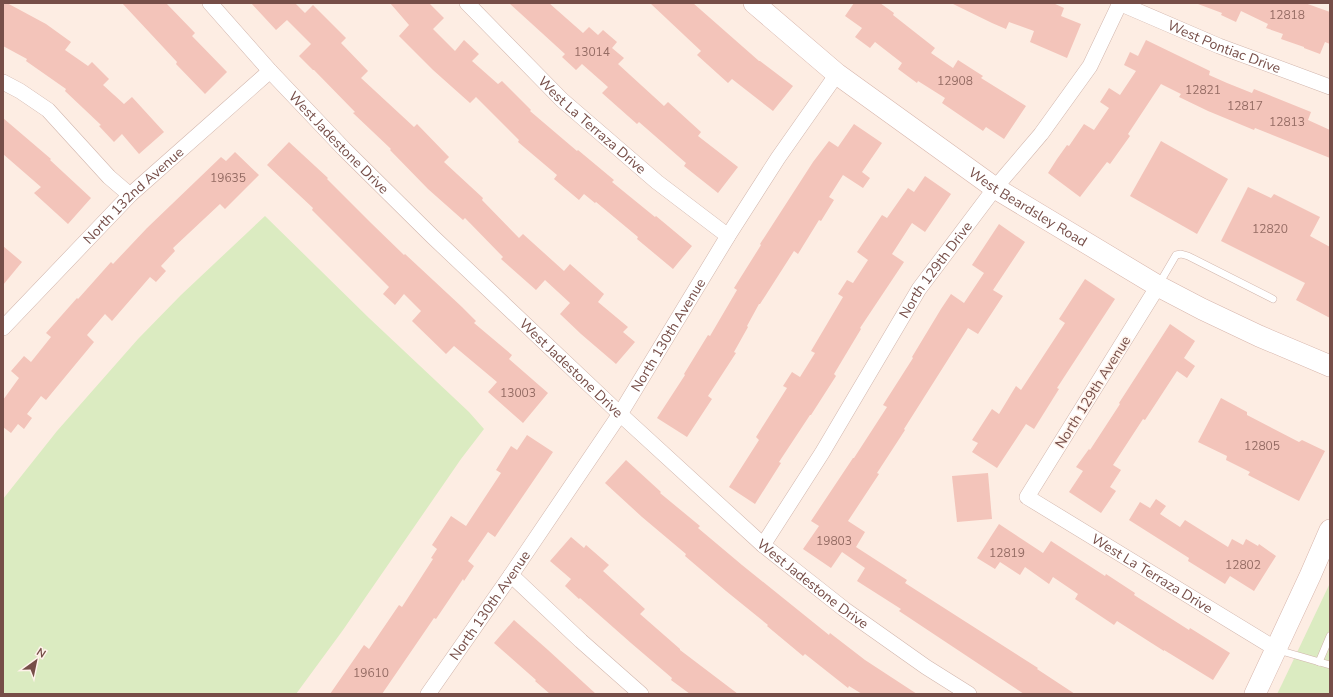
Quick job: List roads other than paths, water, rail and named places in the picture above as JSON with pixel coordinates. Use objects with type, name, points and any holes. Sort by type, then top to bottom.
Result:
[{"type":"street","name":"West Jadestone Drive","points":[[210,3],[270,71],[344,149],[433,237],[620,414],[764,546],[844,609],[926,667],[969,694]]},
{"type":"street","name":"West La Terraza Drive","points":[[467,3],[562,100],[657,182],[728,236]]},
{"type":"street","name":"West Beardsley Road","points":[[754,3],[837,74],[995,188],[1158,286],[1259,336],[1330,366]]},
{"type":"street","name":"West Pontiac Drive","points":[[1120,3],[1219,46],[1330,88]]},
{"type":"street","name":"North 129th Drive","points":[[764,546],[822,453],[919,289],[995,188],[1041,134],[1090,66],[1120,3]]},
{"type":"street","name":"North 132nd Avenue","points":[[3,328],[130,195],[270,71]]},
{"type":"street","name":"North 130th Avenue","points":[[428,694],[620,414],[728,236],[778,158],[837,74]]},
{"type":"street","points":[[3,82],[20,91],[48,110],[109,177],[130,195]]},
{"type":"street","name":"North 129th Avenue","points":[[1028,498],[1158,286]]},
{"type":"street","name":"West La Terraza Drive","points":[[1028,498],[1276,649]]},
{"type":"street","points":[[1254,694],[1330,530]]},
{"type":"street","points":[[511,575],[581,641],[641,694]]},
{"type":"lane","points":[[1158,286],[1173,259],[1176,255],[1181,254],[1188,256],[1273,299]]},
{"type":"lane","points":[[1319,662],[1330,636]]},
{"type":"lane","points":[[1276,649],[1330,665]]}]
